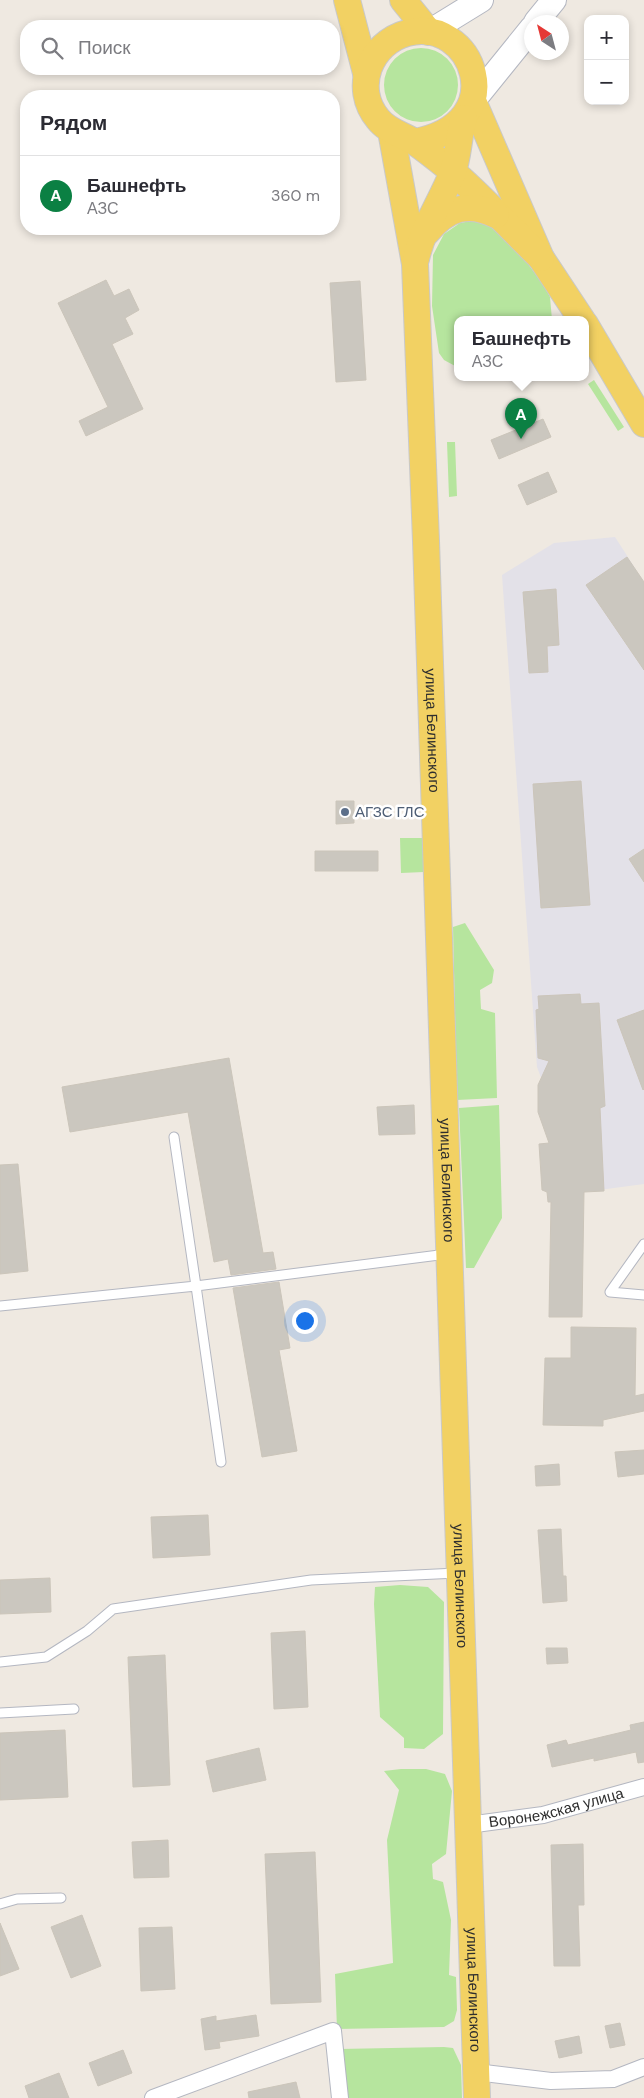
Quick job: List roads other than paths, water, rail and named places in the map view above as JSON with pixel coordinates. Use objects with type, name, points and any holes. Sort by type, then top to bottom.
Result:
[{"type":"main road","points":[[347,0],[366,73],[367,95],[370,107],[378,119],[391,131],[415,142],[452,172],[541,258]]},
{"type":"main road","points":[[403,0],[429,32]]},
{"type":"main road","points":[[429,32],[481,0]]},
{"type":"main road","points":[[542,15],[554,0]]},
{"type":"main road","points":[[366,73],[369,64],[381,47],[394,38],[419,30],[452,41],[467,58],[474,80],[468,109],[541,258],[579,316]]},
{"type":"main road","points":[[415,142],[440,136],[468,109],[524,38]]},
{"type":"main road","name":"улица Белинского","points":[[418,252],[452,172],[468,109]]},
{"type":"main road","name":"улица Белинского","points":[[391,131],[418,252],[477,2098]]},
{"type":"main road","points":[[418,252],[438,219],[450,212],[464,208],[475,208],[485,209],[496,215]]},
{"type":"main road","points":[[589,332],[644,424]]},
{"type":"street","name":"Воронежская улица","points":[[468,1825],[543,1815],[644,1787]]},
{"type":"street","points":[[153,2098],[332,2031],[340,2098]]},
{"type":"street","points":[[476,2072],[551,2081],[613,2079],[644,2067]]},
{"type":"lane","points":[[174,1137],[220,1462]]},
{"type":"lane","points":[[644,1244],[610,1292],[644,1295]]},
{"type":"lane","points":[[0,1306],[196,1286],[450,1254]]},
{"type":"lane","points":[[0,1662],[46,1657],[86,1631],[113,1609],[311,1580],[460,1573]]},
{"type":"lane","points":[[0,1713],[74,1709]]},
{"type":"lane","points":[[0,1904],[17,1899],[61,1898]]},
{"type":"place","name":"Башнефть","points":[[521,439]]},
{"type":"place","name":"АГЗС ГЛС","points":[[345,812]]}]
